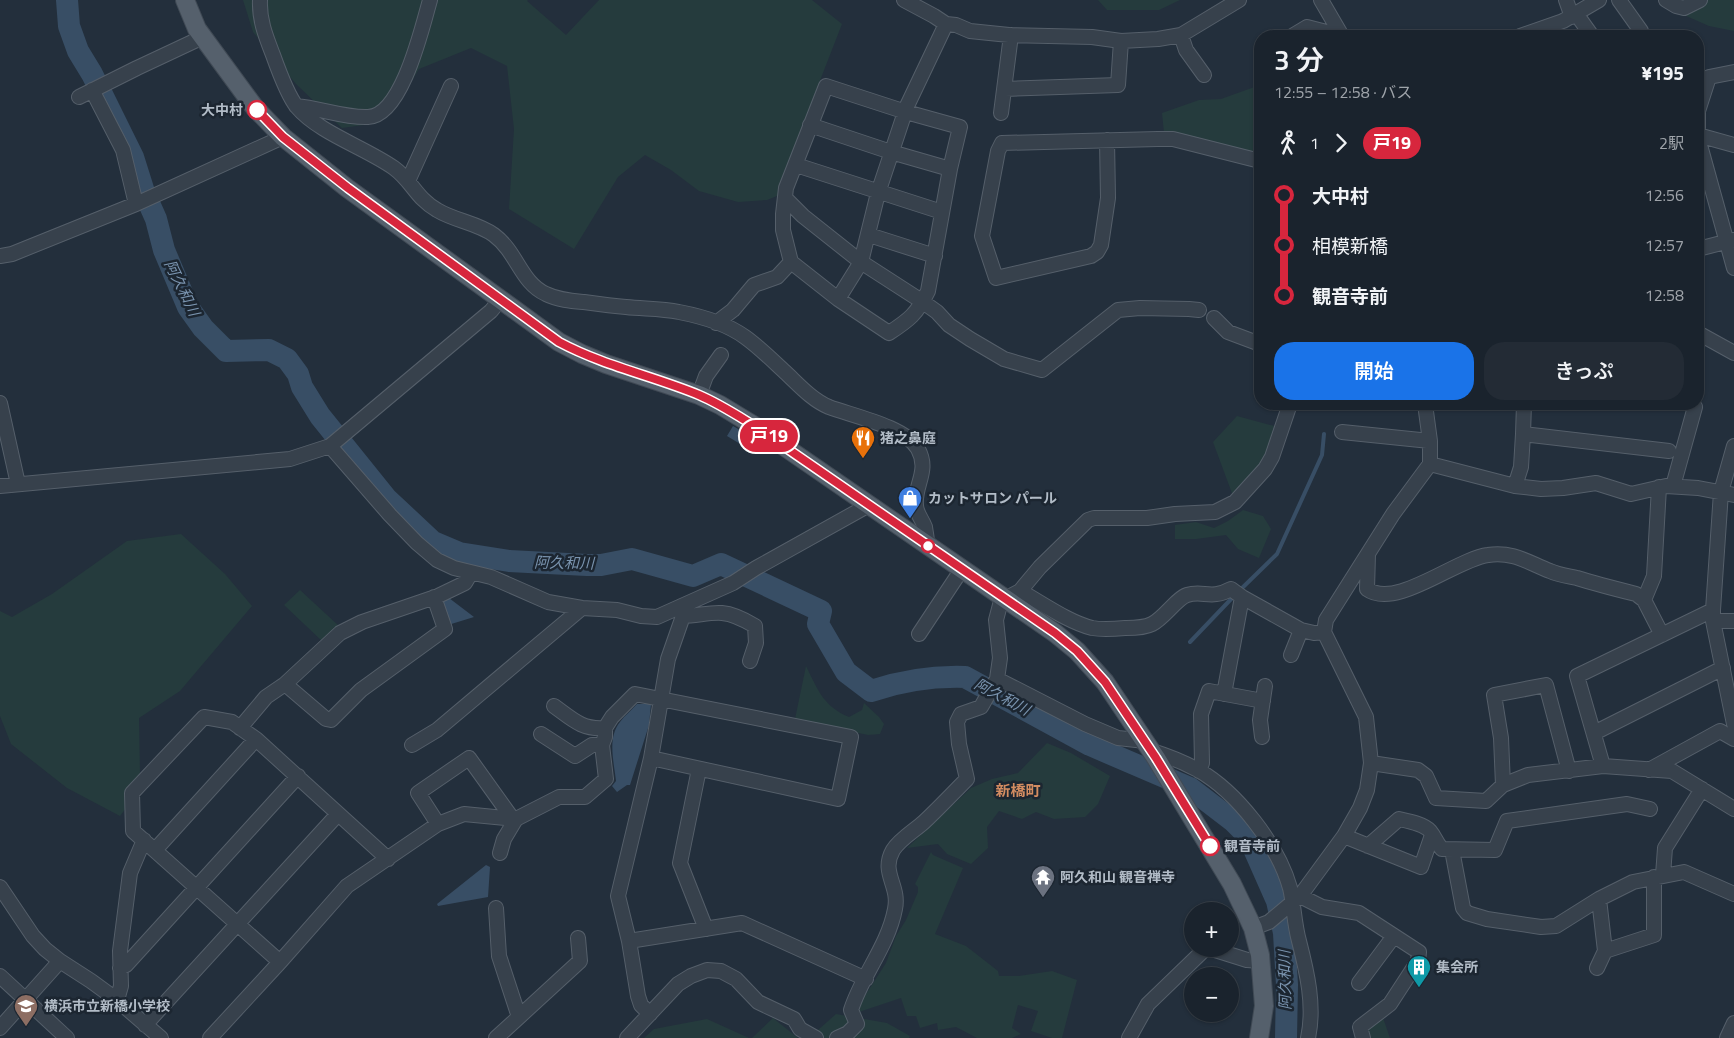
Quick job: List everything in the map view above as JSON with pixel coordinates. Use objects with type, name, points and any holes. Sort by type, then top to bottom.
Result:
[{"type":"main road","points":[[185,0],[197,29],[254,108],[283,137],[348,188],[500,300],[559,342],[582,354],[699,395],[753,425],[962,569],[1013,595],[1077,651],[1105,682],[1151,750],[1232,884],[1261,925],[1264,1006],[1259,1038]]},
{"type":"street","points":[[260,0],[261,19],[268,40],[277,66],[296,106],[325,128],[398,170],[426,203],[462,222],[485,228],[508,248],[528,280],[537,290],[550,296],[573,301],[680,312],[716,323],[745,337],[826,406],[895,430],[910,440],[918,447],[923,465],[923,476],[915,502],[916,510],[925,527],[927,545]]},
{"type":"street","points":[[296,106],[315,108],[353,117],[370,117],[383,112],[398,94],[416,48],[430,0]]},
{"type":"street","points":[[904,0],[946,24],[956,25],[970,31],[1011,35],[1092,37],[1121,41],[1158,39],[1181,34],[1239,0]]},
{"type":"street","points":[[1321,0],[1338,30]]},
{"type":"street","points":[[1566,0],[1574,16],[1587,30]]},
{"type":"street","points":[[1545,30],[1574,16],[1599,0]]},
{"type":"street","points":[[1619,0],[1640,30]]},
{"type":"street","points":[[1666,0],[1684,8],[1700,0]]},
{"type":"street","points":[[838,299],[861,262],[869,236],[878,193],[907,106],[946,24]]},
{"type":"street","points":[[1302,30],[1307,27],[1319,30]]},
{"type":"street","points":[[1181,34],[1186,50],[1204,75]]},
{"type":"street","points":[[1001,113],[1011,35]]},
{"type":"street","points":[[143,201],[123,150],[86,94],[203,37]]},
{"type":"street","points":[[1005,89],[1118,85],[1121,41]]},
{"type":"street","points":[[1704,92],[1709,77],[1734,72]]},
{"type":"street","points":[[408,182],[450,86]]},
{"type":"street","points":[[826,86],[906,112],[960,127],[950,169],[928,291],[923,302],[909,320],[889,333],[838,299],[791,262],[783,230],[783,214],[786,188],[826,86]]},
{"type":"street","points":[[810,125],[950,169]]},
{"type":"street","points":[[0,256],[12,254],[143,201],[283,137]]},
{"type":"street","points":[[1704,138],[1734,145]]},
{"type":"street","points":[[1107,140],[1108,198],[1101,246],[1097,252],[1091,256],[996,278],[982,236],[998,152],[1002,143],[1107,140],[1173,139],[1254,159]]},
{"type":"street","points":[[1704,156],[1730,241],[1734,268]]},
{"type":"street","points":[[796,165],[878,193],[942,212]]},
{"type":"street","points":[[785,198],[803,216],[861,262],[937,312],[949,325],[1004,359],[1042,370],[1118,310],[1140,308],[1199,310]]},
{"type":"street","points":[[869,236],[934,256]]},
{"type":"street","points":[[1704,248],[1730,241]]},
{"type":"street","points":[[716,323],[733,310],[754,285],[777,277],[791,262]]},
{"type":"street","points":[[0,486],[290,459],[337,440],[490,311],[500,300]]},
{"type":"street","points":[[1214,318],[1228,332],[1254,342]]},
{"type":"street","points":[[1704,337],[1734,353]]},
{"type":"street","points":[[699,395],[706,376],[720,355]]},
{"type":"street","points":[[0,403],[18,484]]},
{"type":"street","points":[[837,1038],[848,1033],[857,1024],[851,1010],[856,995],[881,950],[896,908],[896,892],[888,875],[888,866],[893,851],[902,840],[967,779],[959,744],[957,722],[961,714],[981,708],[996,680],[1000,658],[996,620],[1001,602],[1013,595],[1088,520],[1094,518],[1147,518],[1175,514],[1215,512],[1235,502],[1265,469],[1272,457],[1288,410]]},
{"type":"street","points":[[1261,925],[1294,902],[1344,836],[1360,808],[1367,790],[1371,763],[1366,718],[1324,632],[1326,620],[1395,512],[1430,464],[1430,441],[1426,410]]},
{"type":"street","points":[[1515,486],[1521,467],[1524,410]]},
{"type":"street","points":[[1644,600],[1654,576],[1666,487],[1694,410]]},
{"type":"street","points":[[1342,432],[1430,441]]},
{"type":"street","points":[[1523,434],[1669,452]]},
{"type":"street","points":[[337,440],[417,543],[437,560],[454,568],[491,577],[548,602],[582,608],[617,610],[641,616],[657,617],[682,611],[869,506]]},
{"type":"street","points":[[1734,446],[1713,615],[1734,724]]},
{"type":"street","points":[[1430,464],[1515,486],[1541,489],[1564,488],[1596,483],[1630,494],[1666,487],[1698,488],[1728,494]]},
{"type":"street","points":[[1368,554],[1367,589],[1372,593],[1391,593],[1410,589],[1470,560],[1488,555],[1504,554],[1519,557],[1551,572],[1636,594],[1644,600],[1662,635]]},
{"type":"street","points":[[919,634],[962,569]]},
{"type":"street","points":[[240,728],[266,697],[285,684],[340,633],[362,622],[434,597],[465,583],[471,573]]},
{"type":"street","points":[[1013,595],[1081,624],[1109,630],[1152,624],[1185,595],[1237,593],[1301,630],[1314,633],[1324,632]]},
{"type":"street","points":[[1224,694],[1237,593]]},
{"type":"street","points":[[285,684],[326,719],[331,720],[361,690],[445,629],[434,597]]},
{"type":"street","points":[[412,745],[436,730],[582,608]]},
{"type":"street","points":[[682,611],[696,616],[721,613],[740,617],[755,626],[756,644],[750,661]]},
{"type":"street","points":[[650,1014],[642,1005],[638,996],[629,941],[618,896],[651,758],[668,659],[682,611]]},
{"type":"street","points":[[1603,766],[1577,676],[1662,635],[1713,615],[1734,621]]},
{"type":"street","points":[[1291,656],[1301,630]]},
{"type":"street","points":[[1594,733],[1723,668]]},
{"type":"street","points":[[996,680],[1085,724],[1174,759],[1199,771],[1220,786],[1242,807],[1271,846],[1287,880],[1294,902],[1298,940],[1305,961],[1311,1011],[1312,1021],[1308,1038]]},
{"type":"street","points":[[1503,785],[1501,738],[1494,695],[1546,685],[1569,771]]},
{"type":"street","points":[[1262,737],[1260,720],[1265,686]]},
{"type":"street","points":[[1199,771],[1202,763],[1201,714],[1209,691],[1263,700]]},
{"type":"street","points":[[210,1038],[348,886],[438,824],[464,814],[514,818],[559,797],[585,797],[606,779],[602,745],[606,737],[605,728],[612,717],[636,694],[851,737],[838,798],[651,758]]},
{"type":"street","points":[[554,706],[582,726],[594,729],[605,728]]},
{"type":"street","points":[[280,962],[133,831],[132,793],[204,717],[232,722],[256,739],[388,860]]},
{"type":"street","points":[[1648,770],[1720,731],[1734,739]]},
{"type":"street","points":[[541,734],[575,756],[592,744],[602,745]]},
{"type":"street","points":[[155,850],[256,739]]},
{"type":"street","points":[[438,824],[418,793],[469,758],[514,818]]},
{"type":"street","points":[[1371,763],[1418,770],[1426,776],[1436,798],[1486,801],[1503,785],[1528,775],[1603,766],[1672,772],[1734,808]]},
{"type":"street","points":[[699,769],[680,863],[706,929]]},
{"type":"street","points":[[120,968],[126,966],[298,776]]},
{"type":"street","points":[[1605,951],[1654,935],[1659,876],[1665,848],[1702,789]]},
{"type":"street","points":[[1368,846],[1399,819],[1430,830],[1437,844],[1442,849],[1495,850],[1507,821],[1627,804],[1650,809]]},
{"type":"street","points":[[146,1025],[338,814]]},
{"type":"street","points":[[500,853],[514,818]]},
{"type":"street","points":[[1344,836],[1421,867],[1432,835]]},
{"type":"street","points":[[117,1000],[121,986],[120,951],[130,872],[144,840]]},
{"type":"street","points":[[1452,850],[1463,908],[1467,913],[1487,919],[1541,927],[1556,926],[1599,899],[1632,882],[1684,872],[1734,894]]},
{"type":"street","points":[[0,887],[32,936],[60,961],[91,980],[117,1000],[161,1038]]},
{"type":"street","points":[[1596,968],[1605,951],[1599,899]]},
{"type":"street","points":[[1294,902],[1359,913],[1419,952],[1418,961],[1390,1004],[1360,1027],[1363,1038]]},
{"type":"street","points":[[496,908],[499,956],[519,1017]]},
{"type":"street","points":[[629,941],[742,923],[866,979]]},
{"type":"street","points":[[1358,983],[1394,936]]},
{"type":"street","points":[[496,1038],[580,961],[578,938]]},
{"type":"street","points":[[1129,1038],[1148,1004],[1197,957]]},
{"type":"street","points":[[1237,957],[1261,961]]},
{"type":"street","points":[[0,1028],[60,961]]},
{"type":"street","points":[[627,1038],[678,984],[691,976],[707,970],[721,970],[736,979],[758,1002],[794,1020],[800,1029],[816,1038]]},
{"type":"street","points":[[0,976],[67,1038]]},
{"type":"street","points":[[1727,1038],[1734,1023]]},
{"type":"green space","points":[[243,0],[528,0],[566,35],[599,0],[812,0],[842,24],[814,96],[782,194],[767,200],[738,202],[699,191],[671,170],[645,155],[618,177],[574,249],[509,209],[514,129],[507,66],[471,48],[419,69],[404,94],[378,123],[342,128],[296,84],[253,32]]},
{"type":"green space","points":[[1098,0],[1180,0],[1159,10],[1107,10]]},
{"type":"green space","points":[[1707,0],[1734,0],[1734,31],[1709,26],[1684,15],[1682,12],[1697,9]]},
{"type":"green space","points":[[1254,87],[1254,155],[1164,133],[1162,113],[1199,100],[1221,99]]},
{"type":"green space","points":[[1237,416],[1278,427],[1268,457],[1233,496],[1213,442]]},
{"type":"green space","points":[[1243,510],[1263,516],[1271,529],[1259,558],[1238,549],[1226,535],[1196,539],[1175,539],[1175,525],[1196,522],[1214,528]]},
{"type":"green space","points":[[181,534],[225,574],[252,606],[180,691],[139,718],[140,774],[127,788],[126,808],[120,816],[67,788],[11,744],[0,716],[0,611],[12,617],[52,594],[127,541]]},
{"type":"green space","points":[[300,590],[340,627],[323,642],[284,605]]},
{"type":"green space","points":[[806,666],[822,696],[833,708],[849,717],[862,710],[864,703],[884,724],[880,734],[868,735],[795,719]]},
{"type":"green space","points":[[1047,743],[1071,753],[1110,776],[1098,804],[1085,817],[1054,819],[1036,812],[1022,819],[999,811],[987,827],[988,848],[971,864],[947,854],[938,844],[907,848],[971,788],[992,779],[1018,773]]},
{"type":"green space","points":[[931,852],[933,855],[963,868],[935,934],[966,946],[998,971],[999,976],[1019,976],[1052,971],[1077,980],[1062,1038],[1052,1038],[1031,1031],[1038,1011],[1018,1005],[1012,1028],[1021,1034],[1012,1038],[977,1038],[956,1027],[938,1030],[937,1023],[920,1028],[916,1016],[907,1016],[901,998],[859,1012],[859,1005],[886,963],[896,936],[906,920],[918,892],[918,887],[915,884]]},
{"type":"green space","points":[[836,1014],[887,1023],[910,1036],[909,1038],[809,1038]]},
{"type":"green space","points":[[1382,1015],[1390,1038],[1366,1038],[1364,1029]]},
{"type":"green space","points":[[773,1018],[798,1038],[752,1038]]},
{"type":"green space","points":[[707,1019],[749,1038],[644,1038],[654,1029]]},
{"type":"water","points":[[733,426],[754,438],[747,448],[727,436]]},
{"type":"water","points":[[449,598],[474,617],[448,625],[441,604],[443,599]]},
{"type":"water","points":[[637,704],[651,704],[649,725],[630,785],[617,792],[612,786],[616,781],[612,743],[616,728]]},
{"type":"water","points":[[486,865],[490,867],[488,897],[438,906],[437,904]]},
{"type":"waterway","name":"阿久和川","points":[[67,0],[69,26],[78,51],[92,74],[133,157],[144,192],[156,219],[164,250],[188,307],[203,328],[226,351],[269,350],[287,359],[298,374],[302,387],[320,416],[386,498],[433,542],[459,553],[509,561],[601,565],[632,559],[693,576],[721,564],[821,611],[818,624],[846,672],[871,691],[917,680],[965,677],[1090,745],[1190,788],[1233,821],[1246,834],[1277,901],[1284,933],[1287,985],[1286,1038]]},
{"type":"waterway","points":[[1239,591],[1277,554],[1322,455],[1324,434]]},
{"type":"waterway","points":[[1190,642],[1234,596]]},
{"type":"bus line","name":"戸19","points":[[257,110],[283,137],[348,188],[559,342],[606,364],[699,395],[720,405],[753,425],[1055,633],[1077,651],[1105,682],[1156,758],[1210,846]]},
{"type":"place","name":"大中村","points":[[257,110]]},
{"type":"place","name":"猪之鼻庭","points":[[863,459]]},
{"type":"place","name":"カットサロン パール","points":[[910,519]]},
{"type":"place","name":"観音寺前","points":[[1210,846]]},
{"type":"place","name":"阿久和山 観音禅寺","points":[[1043,898]]},
{"type":"place","name":"集会所","points":[[1419,988]]},
{"type":"place","name":"横浜市立新橋小学校","points":[[26,1027]]},
{"type":"district","name":"新橋町","points":[[1018,791]]}]
